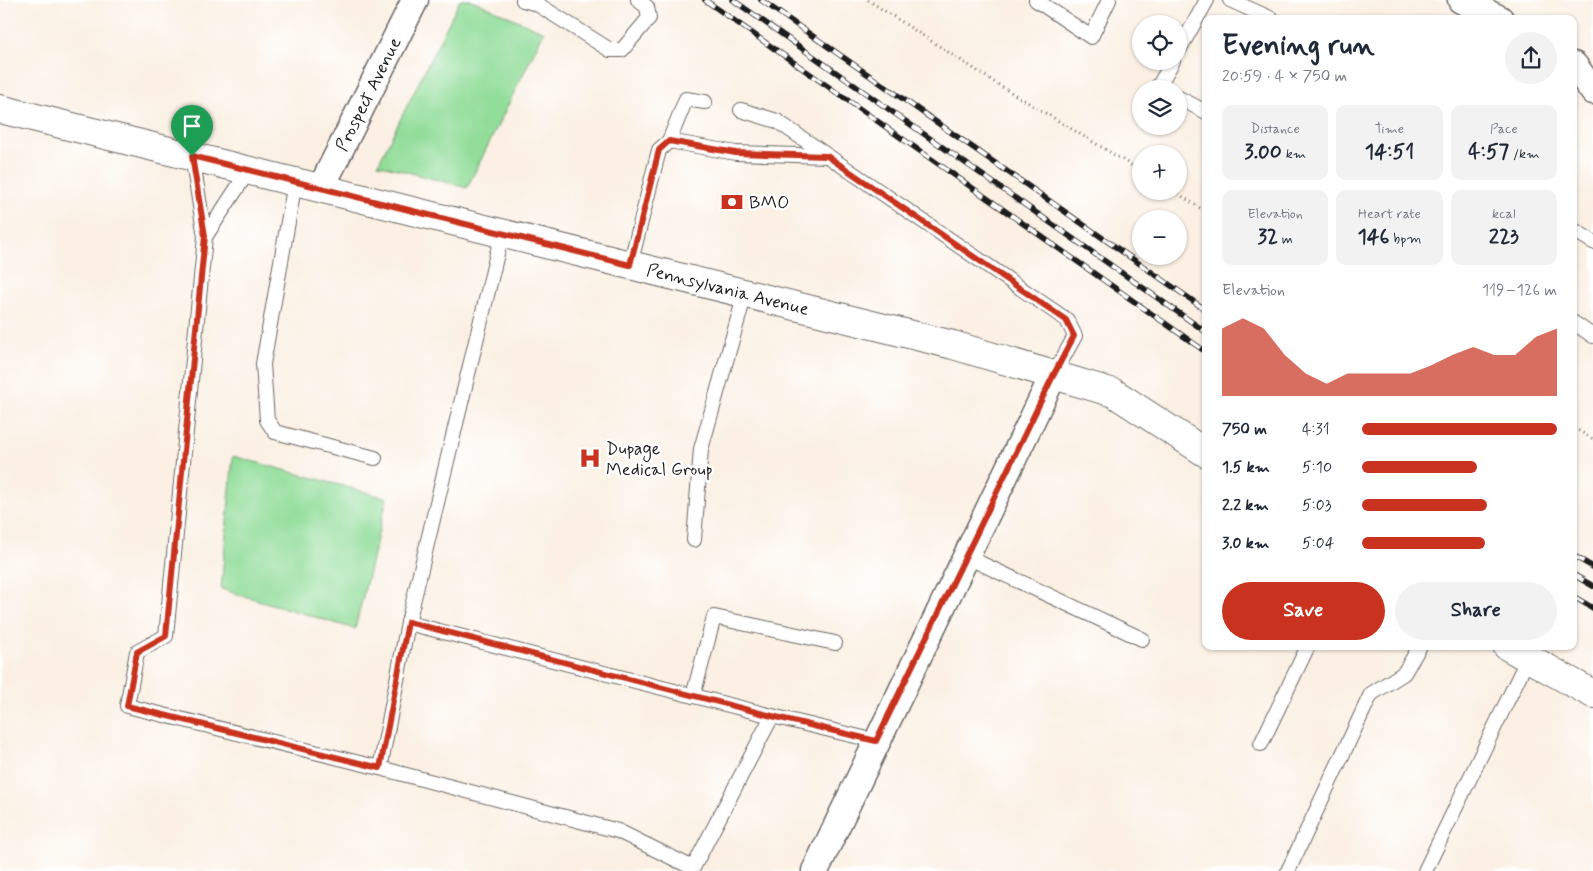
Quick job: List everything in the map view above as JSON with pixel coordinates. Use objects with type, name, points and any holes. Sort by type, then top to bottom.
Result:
[{"type":"street","name":"Prospect Avenue","points":[[321,188],[415,0]]},
{"type":"street","points":[[1461,0],[1492,15]]},
{"type":"street","points":[[1577,64],[1593,56]]},
{"type":"street","points":[[1577,69],[1593,91]]},
{"type":"street","name":"Pennsylvania Avenue","points":[[0,108],[953,345],[1114,393],[1202,450]]},
{"type":"street","points":[[815,871],[1053,376]]},
{"type":"street","points":[[1518,652],[1593,694]]},
{"type":"lane","points":[[524,0],[537,4],[610,50],[622,50],[649,18],[647,7],[638,0]]},
{"type":"lane","points":[[1036,0],[1091,37],[1110,0]]},
{"type":"lane","points":[[1187,36],[1207,0]]},
{"type":"lane","points":[[1230,0],[1263,15]]},
{"type":"lane","points":[[630,265],[659,150],[669,141],[686,99],[706,102]]},
{"type":"lane","points":[[1187,102],[1202,110]]},
{"type":"lane","points":[[741,110],[777,121],[1066,320],[1074,336],[1053,376]]},
{"type":"lane","points":[[669,141],[736,153],[827,156]]},
{"type":"lane","points":[[192,156],[205,236],[166,636],[137,652],[127,706],[380,768],[618,831],[694,868],[772,716]]},
{"type":"lane","points":[[205,236],[249,170]]},
{"type":"lane","points":[[295,182],[263,364],[267,420],[275,432],[375,458]]},
{"type":"lane","points":[[1577,232],[1593,242]]},
{"type":"lane","points":[[380,768],[408,622],[502,233]]},
{"type":"lane","points":[[694,540],[701,449],[745,294]]},
{"type":"lane","points":[[1577,325],[1593,336]]},
{"type":"lane","points":[[965,556],[1142,639]]},
{"type":"lane","points":[[693,696],[714,617],[835,643]]},
{"type":"lane","points":[[408,622],[876,741]]},
{"type":"lane","points":[[1261,744],[1306,650]]},
{"type":"lane","points":[[1288,871],[1372,694],[1404,673],[1418,650]]},
{"type":"lane","points":[[1425,871],[1518,652]]},
{"type":"path","points":[[868,0],[999,85],[1132,166]]},
{"type":"path","points":[[1187,200],[1202,209]]},
{"type":"path","points":[[1577,430],[1593,439]]},
{"type":"green space","points":[[460,0],[472,0],[544,32],[467,188],[378,164]]},
{"type":"green space","points":[[233,456],[387,498],[355,629],[221,589]]},
{"type":"railway","points":[[705,0],[1202,349]]},
{"type":"railway","points":[[733,0],[1202,329]]},
{"type":"railway","points":[[761,0],[1202,307]]},
{"type":"railway","points":[[1577,558],[1593,567]]},
{"type":"railway","points":[[1577,577],[1593,586]]},
{"type":"railway","points":[[1577,599],[1593,608]]},
{"type":"place","name":"BMO","points":[[732,202]]},
{"type":"place","name":"Dupage Medical Group","points":[[590,458]]},
{"type":"route","points":[[669,141],[736,153],[827,156],[1066,320],[1074,336],[876,741],[408,622],[380,768],[127,706],[137,652],[166,636],[205,236],[192,156],[630,265],[659,150],[669,141]]}]
